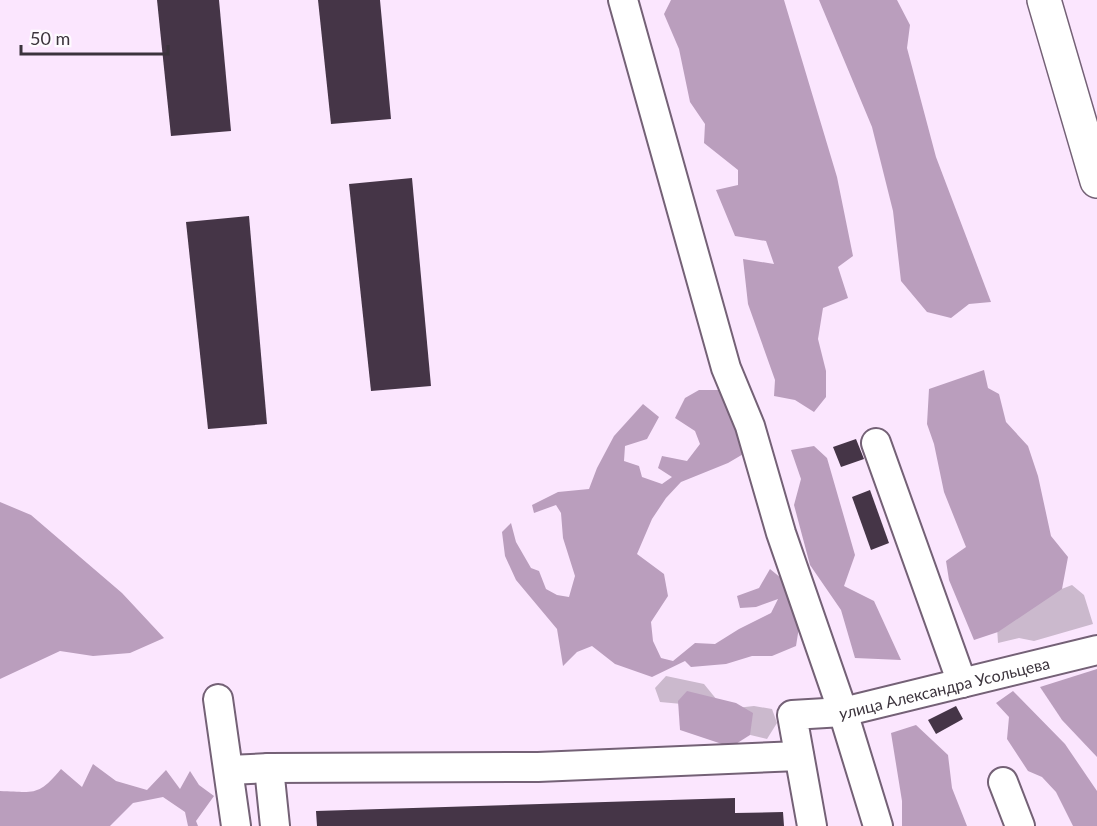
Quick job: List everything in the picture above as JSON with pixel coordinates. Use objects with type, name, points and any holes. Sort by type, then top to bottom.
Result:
[{"type":"main road","points":[[1044,0],[1097,181]]},
{"type":"street","points":[[623,0],[726,368],[750,426],[782,532],[843,712],[878,826]]},
{"type":"street","points":[[876,443],[962,683]]},
{"type":"street","name":"улица Александра Усольцева","points":[[799,756],[792,716],[843,712],[1097,650]]},
{"type":"street","points":[[218,699],[236,826]]},
{"type":"street","points":[[229,770],[538,767],[799,756],[812,826]]},
{"type":"street","points":[[269,768],[275,826]]},
{"type":"street","points":[[1003,782],[1020,826]]},
{"type":"shaded area","points":[[671,0],[784,0],[837,177],[853,256],[838,267],[848,298],[823,308],[818,339],[826,371],[826,397],[814,412],[795,400],[774,396],[775,380],[748,304],[743,259],[774,264],[766,241],[735,236],[716,190],[738,185],[738,170],[704,143],[705,124],[690,102],[679,49],[664,14]]},
{"type":"shaded area","points":[[819,0],[897,0],[910,25],[907,48],[936,157],[991,302],[969,304],[951,318],[927,312],[901,281],[893,211],[872,127]]},
{"type":"shaded area","points":[[984,370],[988,388],[999,394],[1006,422],[1028,446],[1038,476],[1051,536],[1068,557],[1062,589],[998,632],[974,640],[949,580],[946,561],[966,547],[944,492],[934,444],[927,424],[929,389]]},
{"type":"shaded area","points":[[699,390],[722,390],[745,453],[728,463],[681,482],[666,498],[652,519],[637,554],[664,574],[668,596],[651,622],[653,641],[661,658],[673,661],[695,643],[715,644],[771,613],[778,599],[756,607],[740,608],[737,596],[759,588],[770,569],[781,578],[800,621],[796,646],[772,656],[752,656],[726,664],[691,667],[685,661],[652,677],[615,664],[592,646],[577,652],[563,666],[557,629],[516,580],[505,556],[502,532],[511,523],[516,542],[531,568],[539,571],[546,589],[557,595],[569,597],[575,576],[563,538],[561,513],[556,505],[534,513],[532,505],[558,492],[589,489],[614,436],[643,404],[659,417],[647,439],[625,446],[624,461],[639,466],[642,477],[662,484],[672,477],[658,468],[662,456],[687,461],[700,444],[695,431],[675,418],[685,398]]},
{"type":"shaded area","points":[[814,446],[827,458],[855,555],[844,586],[874,601],[901,660],[855,658],[841,610],[810,565],[794,505],[801,479],[791,450]]},
{"type":"shaded area","points":[[0,502],[31,515],[122,593],[164,638],[130,653],[93,656],[60,651],[0,679]]},
{"type":"shaded area","points":[[1072,585],[1084,595],[1093,624],[1034,641],[1019,638],[998,643],[997,627],[1046,595]]},
{"type":"shaded area","points":[[1097,669],[1097,757],[1062,720],[1040,687]]},
{"type":"shaded area","points":[[666,676],[704,684],[717,700],[736,708],[754,706],[772,709],[777,723],[767,739],[742,733],[682,704],[660,702],[655,688]]},
{"type":"shaded area","points":[[687,691],[736,703],[753,713],[750,735],[731,747],[680,730],[678,701]]},
{"type":"shaded area","points":[[1013,691],[1065,744],[1097,791],[1097,826],[1073,826],[1056,792],[1042,777],[1028,771],[1007,739],[1009,717],[996,703]]},
{"type":"shaded area","points":[[916,725],[948,755],[952,788],[967,826],[902,826],[902,801],[891,733]]},
{"type":"shaded area","points":[[93,764],[116,781],[147,790],[166,770],[180,789],[190,771],[199,785],[214,796],[196,821],[198,826],[188,826],[185,812],[163,797],[133,803],[110,826],[0,826],[0,791],[28,792],[41,789],[61,769],[82,787]]},
{"type":"building","points":[[157,0],[219,0],[231,131],[171,136]]},
{"type":"building","points":[[318,0],[380,0],[391,119],[331,124]]},
{"type":"building","points":[[412,178],[431,386],[371,391],[349,184]]},
{"type":"building","points":[[249,216],[267,424],[208,429],[186,222]]},
{"type":"building","points":[[856,439],[864,459],[841,467],[833,447]]},
{"type":"building","points":[[870,490],[889,543],[871,550],[852,497]]},
{"type":"building","points":[[956,706],[963,719],[936,734],[928,720]]},
{"type":"building","points":[[735,798],[735,813],[783,812],[784,826],[317,826],[316,811]]}]
